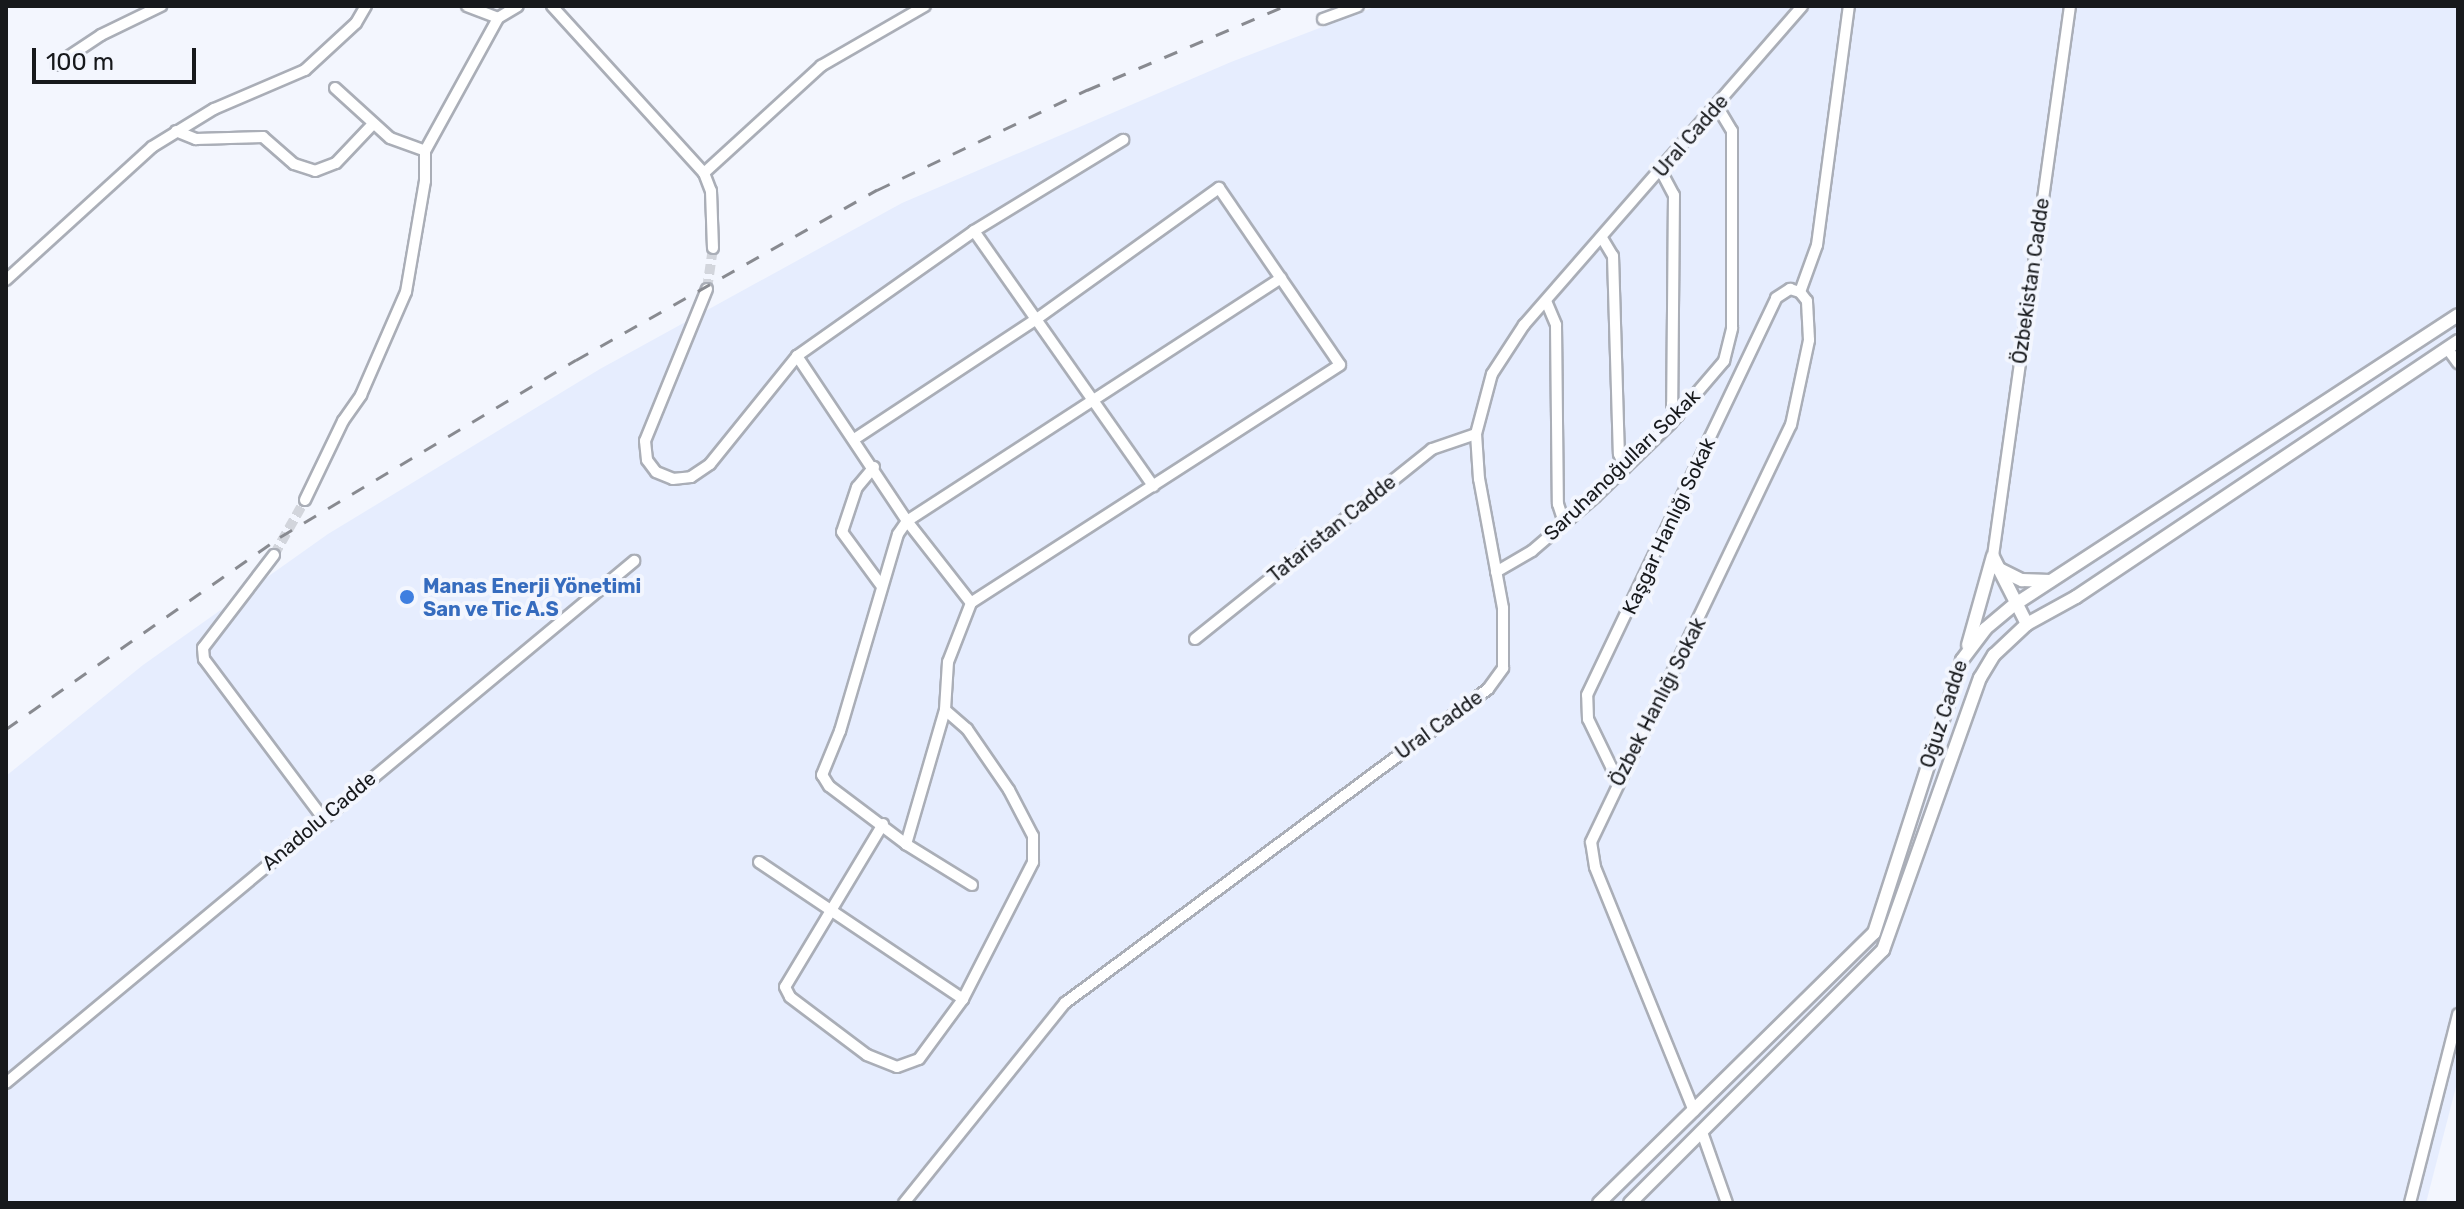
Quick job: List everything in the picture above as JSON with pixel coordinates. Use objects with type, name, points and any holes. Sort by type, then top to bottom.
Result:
[{"type":"street","points":[[56,65],[101,35],[161,6]]},
{"type":"street","points":[[6,280],[115,177],[176,131],[305,70],[356,23],[366,6]]},
{"type":"street","points":[[467,6],[498,18]]},
{"type":"street","points":[[305,500],[343,421],[361,395],[406,292],[425,181],[425,151],[498,18],[518,6]]},
{"type":"street","points":[[552,6],[704,173],[711,191],[713,248]]},
{"type":"street","points":[[704,173],[821,66],[925,6]]},
{"type":"street","points":[[1323,19],[1358,6]]},
{"type":"street","name":"Ural Cadde","points":[[904,1203],[1065,1003],[1488,689],[1503,668],[1503,608],[1476,434],[1492,374],[1546,301],[1802,6]]},
{"type":"street","points":[[1800,292],[1817,245],[1849,6]]},
{"type":"street","name":"Özbekistan Cadde","points":[[1995,562],[2070,6]]},
{"type":"street","points":[[335,88],[372,125],[425,151]]},
{"type":"street","name":"Saruhanoğulları Sokak","points":[[1496,572],[1564,523],[1625,468],[1678,416],[1719,369],[1731,336],[1732,131],[1717,106]]},
{"type":"street","points":[[176,131],[196,139],[263,137],[294,164],[315,171],[336,163],[372,125]]},
{"type":"street","points":[[707,289],[649,421],[647,460],[656,472],[673,479],[691,477],[710,464],[797,356],[974,231],[1123,140]]},
{"type":"street","points":[[1661,171],[1674,195],[1672,404],[1678,416]]},
{"type":"street","points":[[856,438],[1038,318],[1219,188],[1340,365],[971,603],[948,662],[945,710],[906,844]]},
{"type":"street","points":[[974,231],[1153,486]]},
{"type":"street","points":[[1602,238],[1612,251],[1619,454],[1625,468]]},
{"type":"street","points":[[972,885],[906,844],[829,786],[822,775],[850,699],[881,585],[907,521],[1096,402],[1281,278]]},
{"type":"street","name":"Kaşgar Hanlığı Sokak","points":[[1618,781],[1588,719],[1587,695],[1776,298],[1790,289],[1800,292]]},
{"type":"street","name":"Özbek Hanlığı Sokak","points":[[1694,1111],[1592,859],[1594,827],[1791,425],[1809,340],[1807,301],[1800,292]]},
{"type":"street","points":[[1546,301],[1556,325],[1558,504],[1564,523]]},
{"type":"street","name":"Oğuz Cadde","points":[[1599,1203],[1874,933],[1966,651],[2014,605],[2458,315]]},
{"type":"street","points":[[2453,345],[2458,363]]},
{"type":"street","name":"Oğuz Cadde","points":[[1630,1203],[1703,1135],[1883,950],[1980,678],[1994,655],[2027,624],[2076,597],[2453,345]]},
{"type":"street","points":[[797,356],[856,438],[907,521],[971,603]]},
{"type":"street","name":"Tataristan Cadde","points":[[1195,639],[1432,449],[1476,434]]},
{"type":"street","points":[[874,467],[857,487],[842,532],[881,585]]},
{"type":"street","points":[[274,555],[203,648],[204,659],[323,818]]},
{"type":"street","name":"Anadolu Cadde","points":[[6,1083],[634,561]]},
{"type":"street","points":[[1995,562],[2022,580],[2053,580]]},
{"type":"street","points":[[1995,562],[2014,605],[2027,624]]},
{"type":"street","points":[[1966,651],[1995,562]]},
{"type":"street","points":[[883,824],[786,991],[867,1055],[889,1066],[919,1059],[963,999],[1028,875],[1035,848],[1009,790],[967,729],[945,710]]},
{"type":"street","points":[[759,862],[963,999]]},
{"type":"street","points":[[2410,1203],[2458,1014]]},
{"type":"street","points":[[1694,1111],[1727,1203]]},
{"type":"shaded area","points":[[1377,6],[2458,6],[2458,1079],[2426,1203],[6,1203],[6,776],[143,665],[328,534],[600,369],[902,203],[1231,62]]},
{"type":"tunnel","points":[[707,289],[713,248]]},
{"type":"tunnel","points":[[274,555],[305,500]]},
{"type":"railway","points":[[6,729],[280,537],[576,360],[877,190],[1087,90],[1285,6]]},
{"type":"place","name":"Manas Enerji Yönetimi San ve Tic A.S","points":[[407,597]]}]
